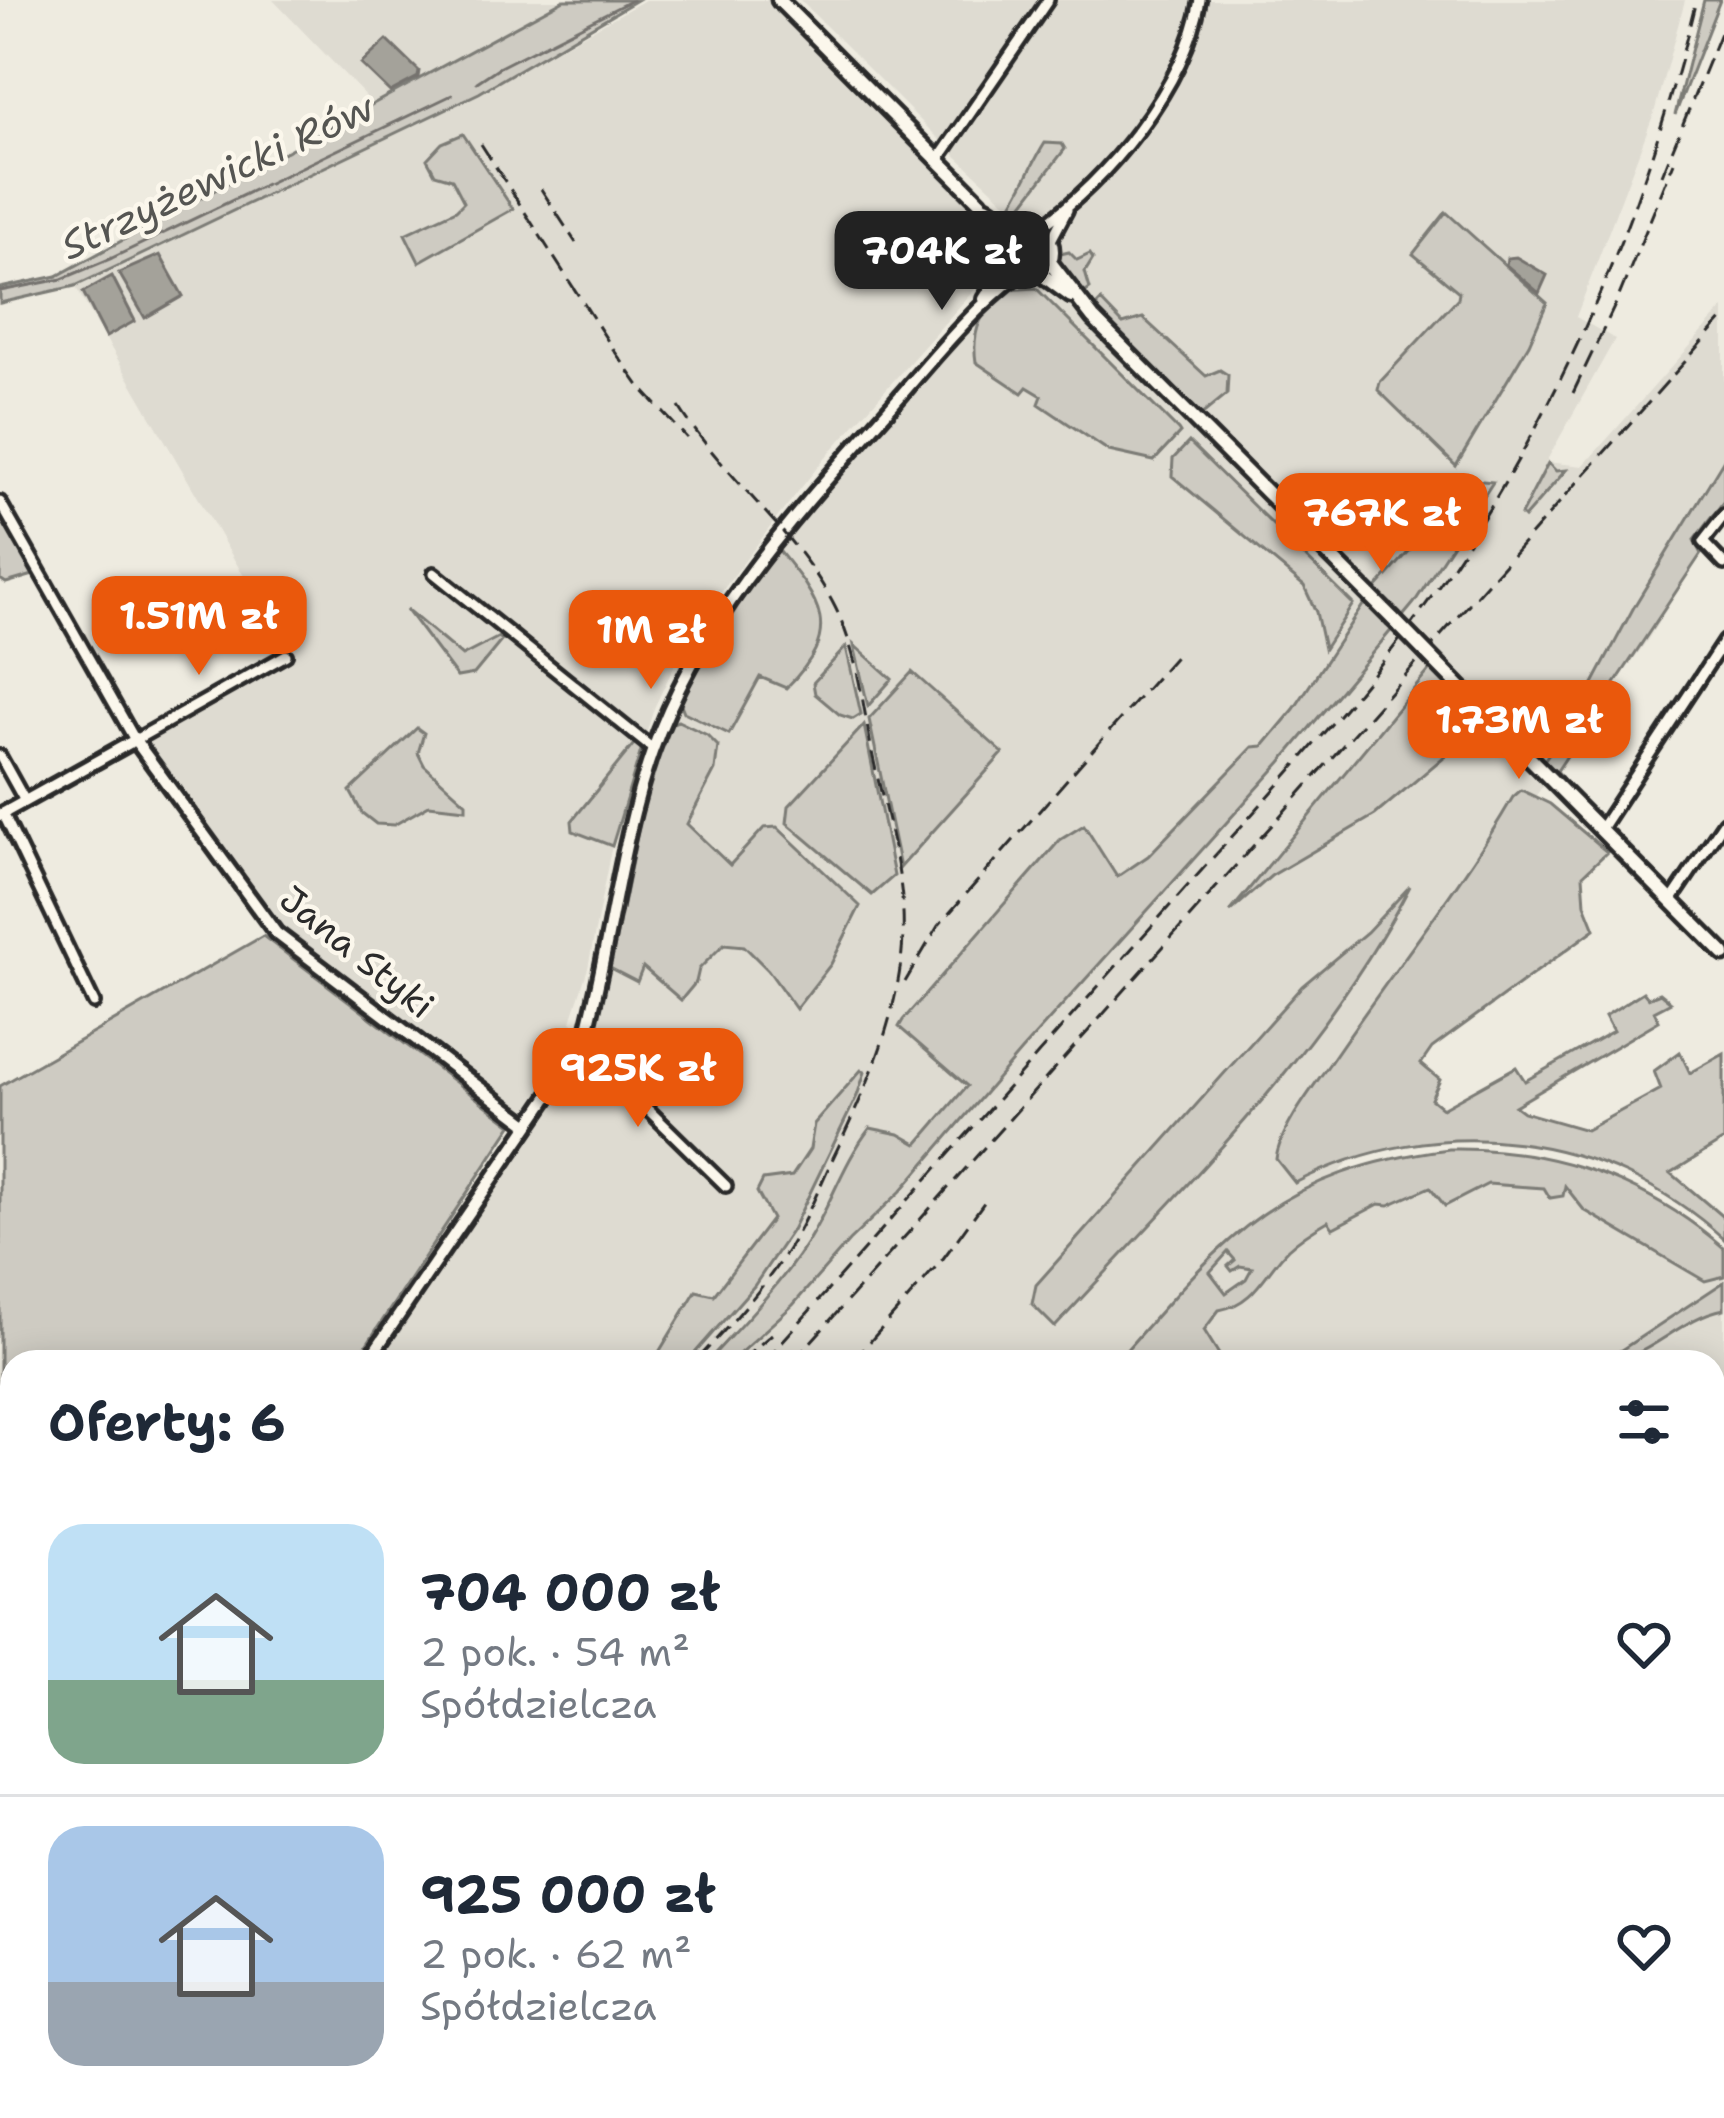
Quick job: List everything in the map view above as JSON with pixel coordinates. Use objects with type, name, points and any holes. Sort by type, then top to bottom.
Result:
[{"type":"main road","points":[[779,0],[980,202],[1019,230],[1037,230],[1050,242],[1049,261],[1075,298],[1724,954]]},
{"type":"main road","points":[[980,202],[1008,242],[1008,261],[1021,273],[1038,272],[1075,298]]},
{"type":"main road","points":[[1008,242],[1019,230]]},
{"type":"main road","points":[[1038,272],[1049,261]]},
{"type":"street","points":[[938,160],[1048,0]]},
{"type":"street","points":[[1037,230],[1069,207],[1118,155],[1171,78],[1200,0]]},
{"type":"street","points":[[1050,242],[1069,207]]},
{"type":"street","points":[[375,1350],[581,1043],[606,951],[632,814],[685,674],[745,578],[781,531],[981,304],[1008,261]]},
{"type":"street","points":[[981,304],[1021,273]]},
{"type":"street","points":[[0,502],[135,740]]},
{"type":"street","points":[[1724,515],[1702,542],[1724,564]]},
{"type":"street","points":[[434,573],[653,749]]},
{"type":"street","points":[[1600,830],[1724,641]]},
{"type":"street","points":[[94,1003],[2,814],[286,655]]},
{"type":"street","name":"Jana Styki","points":[[135,740],[271,928],[529,1125]]},
{"type":"street","points":[[0,756],[26,801]]},
{"type":"street","points":[[1671,902],[1724,821]]},
{"type":"street","points":[[581,1043],[726,1186]]},
{"type":"shaded area","points":[[273,0],[564,0],[375,106]]},
{"type":"shaded area","points":[[564,0],[637,0],[479,93],[141,255],[75,286],[0,303],[0,288],[57,276]]},
{"type":"shaded area","points":[[645,0],[771,0],[980,202],[1003,234],[1003,251],[990,272],[824,459],[705,614],[676,662],[654,708],[610,854],[588,968],[571,1021],[585,1033],[664,832],[677,815],[644,780],[668,710],[745,578],[981,305],[1020,273],[1038,272],[1056,286],[1048,239],[1037,230],[1002,222],[1010,206],[952,152],[1056,0],[1685,0],[1654,113],[1576,317],[1615,339],[1546,462],[1583,466],[1724,308],[1724,501],[1694,540],[1701,554],[1648,639],[1331,1082],[1380,1120],[1329,1187],[1506,1158],[1724,1263],[1724,1350],[375,1350],[528,1125],[291,946],[135,740],[288,652],[75,286],[479,93]],"holes":[[[1470,490],[1365,616],[1353,615],[1458,496]]]},
{"type":"shaded area","points":[[800,0],[1045,0],[945,145]]},
{"type":"shaded area","points":[[1704,0],[1720,0],[1675,115]]},
{"type":"shaded area","points":[[387,40],[419,71],[418,77],[390,92],[361,64]]},
{"type":"shaded area","points":[[463,134],[513,209],[419,262],[405,234],[464,202],[452,179],[435,174],[427,159],[442,143]]},
{"type":"shaded area","points":[[1045,143],[1062,144],[1065,149],[1019,209],[1008,210],[1018,193]]},
{"type":"shaded area","points":[[1446,212],[1547,303],[1529,344],[1456,466],[1378,390],[1380,382],[1458,298],[1459,292],[1413,254]]},
{"type":"shaded area","points":[[1069,252],[1077,260],[1090,254],[1093,259],[1085,272],[1090,289],[1083,294],[1052,262],[1052,256]]},
{"type":"shaded area","points":[[160,255],[183,296],[145,318],[119,273]]},
{"type":"shaded area","points":[[1516,257],[1547,275],[1539,293],[1506,265],[1507,258]]},
{"type":"shaded area","points":[[112,276],[135,321],[106,337],[83,292]]},
{"type":"shaded area","points":[[1036,288],[1178,430],[1154,461],[1109,451],[1039,404],[1042,396],[1027,387],[1022,393],[976,362],[977,331],[990,306],[1004,290]]},
{"type":"shaded area","points":[[1101,301],[1123,324],[1143,318],[1206,376],[1220,370],[1228,375],[1227,394],[1200,416],[1095,307]]},
{"type":"shaded area","points":[[1189,442],[1353,604],[1324,649],[1304,586],[1172,476],[1173,459]]},
{"type":"shaded area","points":[[1724,459],[1724,501],[1694,540],[1701,554],[1557,771],[1567,784],[1561,791],[1539,768],[1581,706],[1635,605]]},
{"type":"shaded area","points":[[1548,463],[1556,471],[1566,470],[1524,518],[1521,515]]},
{"type":"shaded area","points":[[1472,480],[1493,482],[1414,603],[1281,762],[901,1191],[793,1305],[743,1350],[718,1350],[792,1265],[870,1128],[899,1134],[917,1144],[967,1086],[899,1027],[1060,840],[1084,825],[1117,877],[1148,856],[1253,747],[1263,746],[1294,709],[1365,602],[1392,620],[1373,592],[1458,496],[1470,490]]},
{"type":"shaded area","points":[[0,502],[40,573],[6,583],[0,579]]},
{"type":"shaded area","points":[[772,542],[813,597],[821,630],[805,667],[786,688],[760,677],[729,734],[684,712],[680,702],[708,634]]},
{"type":"shaded area","points":[[406,609],[462,656],[499,637],[502,640],[474,674],[457,677]]},
{"type":"shaded area","points":[[854,645],[892,679],[868,706]]},
{"type":"shaded area","points":[[846,647],[861,714],[853,719],[840,715],[815,694],[813,683]]},
{"type":"shaded area","points":[[1437,661],[1490,718],[1375,815],[1271,876],[1230,912]]},
{"type":"shaded area","points":[[912,672],[1003,753],[900,868],[869,719]]},
{"type":"shaded area","points":[[678,721],[718,746],[715,770],[687,824],[730,865],[764,828],[777,827],[860,906],[831,964],[796,1009],[744,946],[724,944],[699,969],[696,982],[681,1000],[643,967],[637,982],[610,968],[647,787],[669,725]]},
{"type":"shaded area","points":[[864,725],[894,876],[872,895],[787,823],[789,806]]},
{"type":"shaded area","points":[[417,728],[424,733],[418,753],[424,765],[466,803],[466,809],[429,805],[394,825],[376,824],[362,813],[350,791]]},
{"type":"shaded area","points":[[637,740],[643,744],[612,846],[573,831],[572,821]]},
{"type":"shaded area","points":[[1521,790],[1550,804],[1607,852],[1583,875],[1585,904],[1595,929],[1432,1048],[1421,1064],[1440,1080],[1431,1099],[1442,1108],[1516,1067],[1525,1081],[1613,1031],[1605,1016],[1643,992],[1648,998],[1660,993],[1671,1002],[1654,1011],[1659,1021],[1515,1106],[1586,1130],[1661,1089],[1654,1071],[1680,1052],[1690,1073],[1724,1054],[1724,1140],[1671,1173],[1724,1218],[1724,1239],[1677,1202],[1627,1174],[1573,1154],[1518,1143],[1462,1140],[1405,1146],[1349,1160],[1295,1183],[1276,1159],[1306,1097]]},
{"type":"shaded area","points":[[1410,886],[1336,1006],[1293,1063],[1055,1327],[1032,1304],[1036,1285],[1302,986],[1367,932]]},
{"type":"shaded area","points":[[263,936],[512,1125],[363,1350],[0,1350],[0,1086]]},
{"type":"shaded area","points":[[861,1070],[865,1072],[792,1230],[754,1286],[698,1350],[660,1350],[696,1291],[714,1295],[772,1219],[757,1192],[763,1180],[792,1176],[810,1149],[814,1124]]},
{"type":"shaded area","points":[[1449,1149],[1525,1154],[1561,1162],[1630,1186],[1694,1224],[1724,1248],[1724,1276],[1705,1281],[1584,1210],[1565,1186],[1563,1196],[1550,1198],[1544,1188],[1488,1184],[1445,1206],[1430,1187],[1389,1205],[1379,1204],[1333,1228],[1328,1221],[1297,1241],[1251,1294],[1219,1310],[1204,1330],[1216,1350],[1127,1350],[1223,1246],[1296,1194],[1339,1174]],"holes":[[[1228,1252],[1235,1260],[1228,1266],[1232,1271],[1240,1266],[1252,1268],[1246,1279],[1226,1293],[1210,1272]]]},
{"type":"shaded area","points":[[1724,1282],[1724,1309],[1692,1321],[1644,1350],[1621,1350]]},
{"type":"waterway","name":"Strzyżewicki Rów","points":[[477,82],[632,0]]},
{"type":"waterway","name":"Strzyżewicki Rów","points":[[0,291],[62,279],[112,258],[452,95]]},
{"type":"railway","points":[[775,1350],[1298,763],[1450,571],[1519,459],[1582,333],[1658,136],[1696,0]]},
{"type":"railway","points":[[1662,175],[1724,23]]},
{"type":"railway","points":[[481,144],[613,349],[687,438]]},
{"type":"railway","points":[[1573,393],[1674,162]]},
{"type":"railway","points":[[541,189],[576,243]]},
{"type":"railway","points":[[804,1350],[1724,318]]},
{"type":"railway","points":[[679,407],[801,554],[843,625],[894,846],[903,914],[895,994],[869,1079],[797,1234],[773,1271],[706,1350]]},
{"type":"railway","points":[[905,982],[938,926],[1180,651]]},
{"type":"railway","points":[[863,1350],[942,1260],[985,1201]]},
{"type":"railway","points":[[754,1350],[772,1334]]}]
